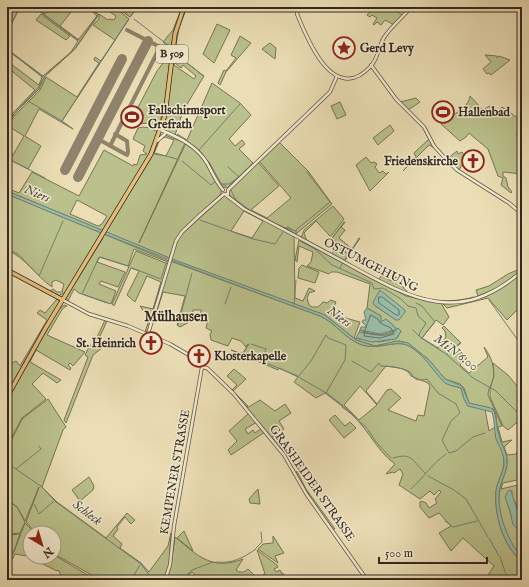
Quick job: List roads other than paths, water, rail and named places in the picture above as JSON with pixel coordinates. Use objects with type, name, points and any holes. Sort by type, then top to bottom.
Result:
[{"type":"main road","name":"B 509","points":[[7,397],[59,306],[145,167],[157,141],[169,94],[175,34],[184,7]]},
{"type":"main road","points":[[7,270],[63,300]]},
{"type":"main road","points":[[58,298],[67,294]]},
{"type":"street","points":[[299,7],[297,14],[316,55],[323,64],[337,76],[354,77],[372,65],[378,56],[383,38],[412,7]]},
{"type":"street","points":[[372,65],[396,99],[424,127],[434,146],[457,170],[506,200],[522,214]]},
{"type":"street","points":[[148,334],[170,258],[176,241],[182,232],[330,92],[337,76]]},
{"type":"street","points":[[160,131],[171,136]]},
{"type":"street","points":[[160,131],[171,136]]},
{"type":"street","points":[[157,141],[165,134]]},
{"type":"street","name":"OSTUMGEHUNG","points":[[171,136],[187,143],[198,151],[225,192],[238,204],[390,287],[423,300],[452,302],[473,299],[497,289],[522,271]]},
{"type":"street","name":"GRASHEIDER STRASSE","points":[[63,300],[89,314],[148,334],[192,357],[201,363],[202,367],[207,368],[233,393],[280,450],[307,495],[367,580]]},
{"type":"street","points":[[59,306],[68,303]]},
{"type":"street","name":"KEMPENER STRASSE","points":[[165,580],[170,565],[174,526],[202,367]]},
{"type":"water","points":[[7,191],[172,259],[325,315],[356,340],[375,346],[362,345],[356,342],[320,316],[84,226],[7,194]]},
{"type":"water","points":[[380,290],[405,310],[399,320],[396,320],[374,305],[373,302]]},
{"type":"water","points":[[367,308],[381,316],[381,322],[386,319],[396,328],[395,330],[380,334],[360,330],[361,327],[367,327],[362,322],[363,320],[366,320],[364,312]]},
{"type":"water","points":[[398,328],[401,331],[396,339],[372,342],[356,338],[359,332],[385,335],[394,332]]},
{"type":"water","points":[[397,341],[408,343],[429,360],[445,379],[462,386],[469,403],[491,408],[494,411],[498,432],[507,461],[500,488],[499,505],[504,525],[512,543],[522,557],[522,561],[515,555],[505,539],[498,520],[496,491],[503,470],[504,459],[496,439],[492,412],[468,406],[461,388],[444,382],[419,353],[407,345],[375,346]]},
{"type":"water","points":[[511,490],[521,521],[522,532],[513,525],[505,497],[508,491]]},
{"type":"waterway","points":[[7,32],[20,7]]},
{"type":"waterway","points":[[34,7],[79,40]]},
{"type":"waterway","points":[[98,12],[99,7]]},
{"type":"waterway","points":[[117,7],[130,17],[137,7]]},
{"type":"waterway","points":[[7,124],[14,114],[38,88],[45,76],[75,49],[98,14],[92,11]]},
{"type":"waterway","points":[[134,19],[168,45]]},
{"type":"waterway","points":[[28,101],[62,121],[128,20]]},
{"type":"waterway","points":[[7,50],[43,77]]},
{"type":"waterway","points":[[170,54],[170,63]]},
{"type":"waterway","points":[[175,54],[179,57]]},
{"type":"waterway","points":[[179,57],[195,69]]},
{"type":"waterway","points":[[196,70],[203,76]]},
{"type":"waterway","points":[[208,162],[199,150],[240,104]]},
{"type":"waterway","points":[[159,125],[164,108]]},
{"type":"waterway","points":[[516,134],[522,141]]},
{"type":"waterway","points":[[150,151],[153,144]]},
{"type":"waterway","points":[[155,153],[177,159]]},
{"type":"waterway","points":[[7,158],[45,178]]},
{"type":"waterway","points":[[182,161],[211,185],[215,182]]},
{"type":"waterway","points":[[209,163],[219,180]]},
{"type":"waterway","points":[[224,184],[229,184],[239,177],[228,167]]},
{"type":"waterway","points":[[307,172],[312,179]]},
{"type":"waterway","points":[[296,234],[296,230],[330,202],[313,180]]},
{"type":"waterway","points":[[218,181],[226,186]]},
{"type":"waterway","points":[[231,190],[233,196],[251,211],[275,224],[296,231]]},
{"type":"waterway","points":[[200,220],[253,239],[275,244],[283,232]]},
{"type":"waterway","points":[[7,249],[18,254],[39,276],[63,221]]},
{"type":"waterway","points":[[344,222],[332,238],[348,255],[344,261]]},
{"type":"waterway","points":[[286,228],[288,227],[293,230]]},
{"type":"waterway","points":[[349,255],[359,238]]},
{"type":"waterway","name":"MiN 6.00","points":[[300,241],[315,249],[332,265],[372,283],[374,289],[383,288],[401,299],[408,306],[416,308],[418,316],[426,323],[419,334],[420,337],[446,354],[473,378],[496,391],[522,417]]},
{"type":"waterway","points":[[107,303],[82,294],[99,257],[128,266]]},
{"type":"waterway","points":[[132,268],[161,279],[166,263]]},
{"type":"waterway","name":"MiN 6.00","points":[[340,268],[342,264]]},
{"type":"waterway","points":[[178,325],[192,273]]},
{"type":"waterway","points":[[294,305],[296,280]]},
{"type":"waterway","points":[[152,314],[161,283]]},
{"type":"waterway","points":[[225,304],[231,287]]},
{"type":"waterway","points":[[489,300],[522,346]]},
{"type":"waterway","points":[[416,303],[422,306],[435,322],[422,338]]},
{"type":"waterway","name":"MiN 6.00","points":[[413,330],[419,336]]},
{"type":"waterway","points":[[298,377],[311,361],[326,335],[328,338],[346,345],[345,360],[326,393]]},
{"type":"waterway","points":[[447,354],[460,343]]},
{"type":"waterway","points":[[241,353],[243,353],[249,344]]},
{"type":"waterway","points":[[251,344],[266,349],[261,361],[293,374]]},
{"type":"waterway","points":[[352,361],[371,372],[379,363],[381,366],[400,368],[409,371],[415,379],[427,379],[438,393],[456,404],[460,413],[451,421],[442,440],[449,453],[456,451],[473,437],[485,433]]},
{"type":"waterway","points":[[294,374],[299,377]]},
{"type":"waterway","points":[[300,378],[328,394],[342,405]]},
{"type":"waterway","points":[[344,407],[359,420]]},
{"type":"waterway","points":[[360,422],[367,428]]},
{"type":"waterway","points":[[368,430],[377,443],[391,458]]},
{"type":"waterway","points":[[16,469],[41,449],[39,446]]},
{"type":"waterway","points":[[411,489],[436,462],[446,454]]},
{"type":"waterway","points":[[393,458],[400,456],[409,457],[426,474]]},
{"type":"waterway","name":"Schleck","points":[[7,463],[42,487],[56,502],[141,564],[153,580]]},
{"type":"waterway","points":[[428,476],[454,490],[466,499],[488,537]]},
{"type":"waterway","points":[[34,504],[39,514],[54,501]]},
{"type":"waterway","points":[[445,521],[453,527],[477,521]]},
{"type":"waterway","points":[[256,548],[262,542],[261,532]]},
{"type":"waterway","points":[[489,538],[499,556]]},
{"type":"waterway","points":[[216,562],[237,560],[256,549]]},
{"type":"waterway","points":[[500,557],[508,580]]},
{"type":"waterway","points":[[182,580],[192,570],[213,562]]},
{"type":"waterway","points":[[131,580],[140,565]]},
{"type":"waterway","points":[[283,573],[287,580]]},
{"type":"waterway","points":[[98,580],[107,580]]},
{"type":"place","name":"Gerd Levy","points":[[344,48]]},
{"type":"place","name":"Hallenbad","points":[[443,112]]},
{"type":"place","name":"Fallschirmsport Grefrath","points":[[132,117]]},
{"type":"place","name":"Friedenskirche","points":[[473,161]]},
{"type":"place","name":"St. Heinrich","points":[[151,343]]},
{"type":"place","name":"Klosterkapelle","points":[[199,356]]},
{"type":"district","name":"Mülhausen","points":[[176,317]]},
{"type":"water label","name":"Niers","points":[[37,194]]},
{"type":"water label","name":"Niers","points":[[339,317]]}]
